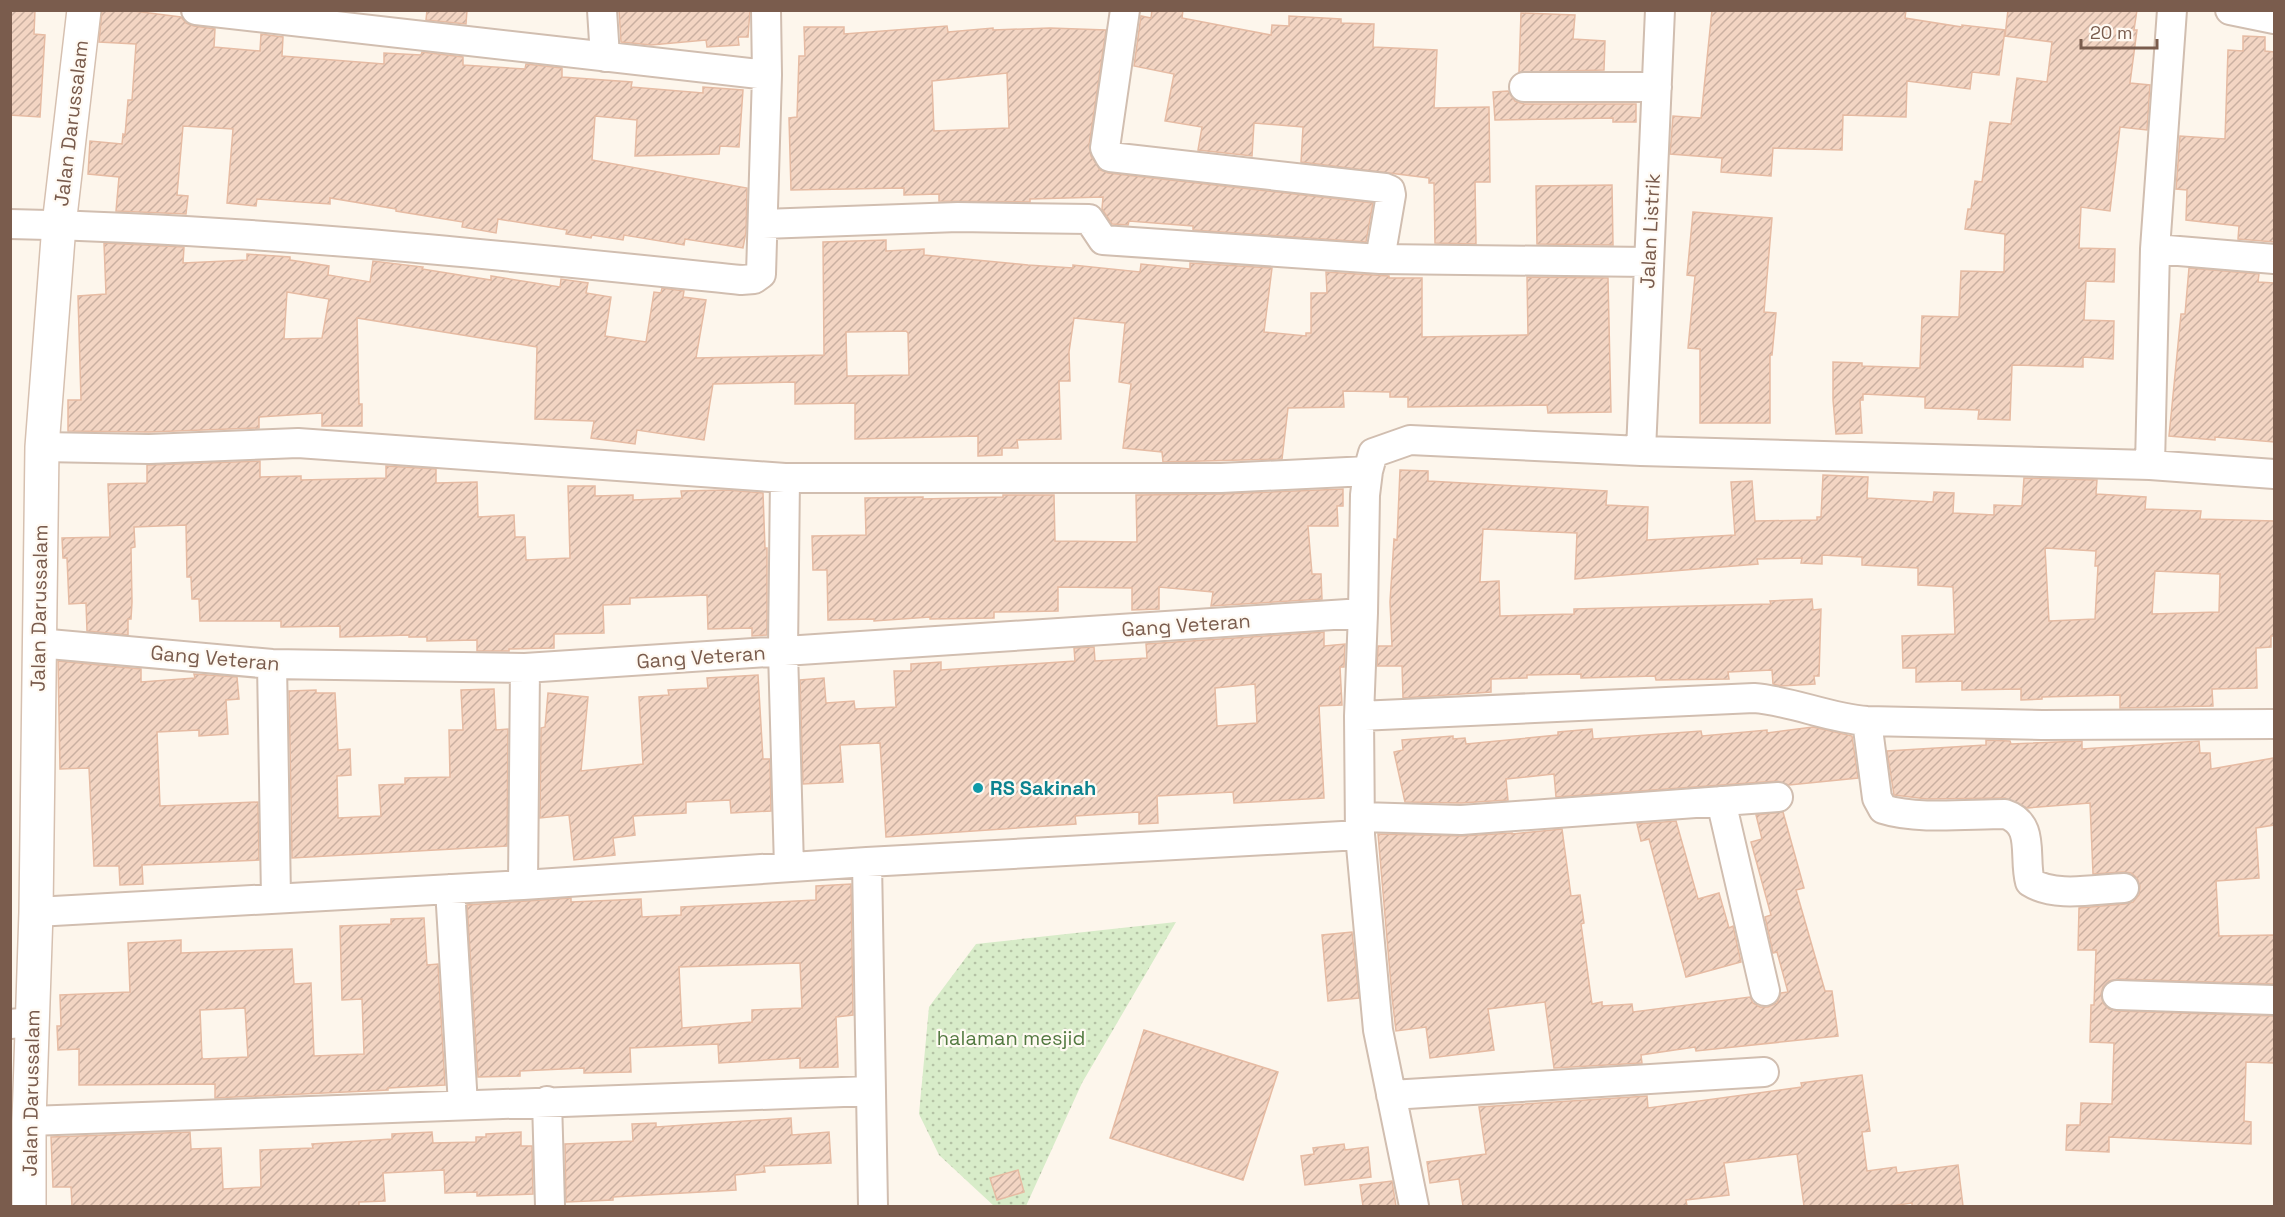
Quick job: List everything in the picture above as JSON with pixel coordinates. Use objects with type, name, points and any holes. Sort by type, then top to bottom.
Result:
[{"type":"street","name":"Jalan Darussalam","points":[[29,1206],[29,1121],[21,1023],[36,912],[42,447],[59,225],[84,10]]},
{"type":"street","points":[[196,10],[767,75]]},
{"type":"street","points":[[603,10],[605,57]]},
{"type":"street","points":[[10,224],[395,245],[741,280],[754,279],[761,274],[767,75],[766,10]]},
{"type":"street","points":[[1125,10],[1105,148],[1110,157],[1385,188],[1390,190],[1391,195],[1380,259]]},
{"type":"street","name":"Jalan Listrik","points":[[1641,451],[1660,10]]},
{"type":"street","points":[[2150,465],[2155,249],[2172,10]]},
{"type":"street","points":[[2230,10],[2274,19]]},
{"type":"street","points":[[1524,87],[1657,87]]},
{"type":"street","points":[[763,224],[958,218],[1089,219],[1103,240],[1380,259],[1649,262]]},
{"type":"street","points":[[2155,249],[2274,259]]},
{"type":"street","points":[[1414,1206],[1378,1030],[1361,826],[1359,716],[1365,495],[1373,453],[1410,440],[1641,451],[2150,465],[2274,474]]},
{"type":"street","points":[[42,447],[149,449],[298,443],[785,478],[1221,478],[1368,471]]},
{"type":"street","points":[[785,478],[783,651],[789,867]]},
{"type":"street","name":"Gang Veteran","points":[[38,643],[272,664],[525,668],[1363,614]]},
{"type":"street","points":[[272,664],[276,897]]},
{"type":"street","points":[[523,885],[525,668]]},
{"type":"street","points":[[1359,716],[1754,698],[1768,699],[1847,720],[2042,725],[2274,724]]},
{"type":"street","points":[[1867,721],[1877,798],[1883,809],[1914,815],[2005,814],[2016,818],[2022,825],[2026,836],[2027,872],[2030,882],[2038,887],[2066,891],[2124,888]]},
{"type":"street","points":[[36,912],[523,885],[1778,796]]},
{"type":"street","points":[[1721,801],[1765,992]]},
{"type":"street","points":[[867,862],[873,1206]]},
{"type":"street","points":[[450,889],[463,1105]]},
{"type":"street","points":[[2117,995],[2274,1000]]},
{"type":"street","points":[[1391,1095],[1764,1072]]},
{"type":"street","points":[[29,1121],[871,1091]]},
{"type":"street","points":[[547,1101],[550,1206]]},
{"type":"green space","name":"halaman mesjid","points":[[1176,922],[1082,1083],[1026,1206],[994,1206],[939,1155],[919,1114],[929,1007],[976,944]]},
{"type":"building","points":[[10,10],[35,10],[34,34],[45,35],[40,117],[10,115]]},
{"type":"building","points":[[102,10],[126,10],[181,17],[186,23],[194,26],[215,29],[214,47],[260,51],[261,34],[283,37],[282,56],[384,64],[384,53],[421,55],[422,52],[463,57],[463,65],[525,69],[526,64],[562,68],[562,77],[632,82],[631,87],[703,93],[703,87],[743,90],[739,147],[720,146],[719,154],[635,156],[637,120],[595,116],[592,160],[747,188],[746,232],[743,248],[685,239],[684,245],[624,235],[623,240],[592,235],[591,238],[566,234],[567,230],[498,219],[496,233],[462,227],[463,222],[330,198],[330,204],[257,199],[256,206],[227,203],[233,129],[183,126],[177,195],[188,196],[186,214],[116,211],[119,177],[88,174],[90,141],[122,144],[128,100],[132,100],[136,44],[99,42]]},
{"type":"building","points":[[427,10],[467,10],[466,24],[426,20]]},
{"type":"building","points":[[619,10],[750,10],[748,37],[738,37],[739,45],[707,47],[706,40],[651,45],[621,42]]},
{"type":"building","points":[[1152,10],[1183,10],[1182,18],[1271,35],[1272,25],[1289,26],[1289,16],[1341,19],[1341,23],[1374,24],[1373,47],[1437,50],[1434,108],[1489,107],[1490,182],[1475,182],[1476,244],[1435,243],[1434,183],[1429,183],[1429,178],[1301,162],[1303,127],[1254,123],[1252,156],[1198,150],[1202,127],[1165,121],[1174,74],[1134,66],[1141,16],[1151,18]]},
{"type":"building","points":[[1712,10],[1906,10],[1905,18],[1962,27],[1962,25],[2005,30],[1999,75],[1972,72],[1970,89],[1907,81],[1906,117],[1843,115],[1842,150],[1773,148],[1771,176],[1721,172],[1722,158],[1670,154],[1673,116],[1701,118]]},
{"type":"building","points":[[2008,10],[2137,10],[2134,30],[2137,30],[2130,83],[2150,85],[2147,130],[2120,127],[2110,211],[2081,207],[2079,248],[2115,249],[2114,282],[2086,281],[2084,320],[2114,321],[2113,359],[2083,357],[2083,367],[2012,365],[2010,420],[1978,419],[1979,410],[1925,408],[1925,397],[1863,394],[1863,400],[1860,400],[1862,433],[1836,434],[1833,362],[1862,363],[1862,366],[1920,368],[1922,316],[1959,317],[1961,271],[2004,272],[2005,234],[1965,229],[1968,209],[1971,209],[1975,181],[1982,182],[1990,122],[2011,124],[2017,78],[2047,82],[2052,42],[2005,36]]},
{"type":"building","points":[[1521,13],[1575,15],[1573,39],[1605,41],[1604,70],[1519,72]]},
{"type":"building","points":[[947,26],[948,32],[993,28],[993,30],[1050,28],[1106,30],[1089,146],[1091,156],[1100,170],[1108,173],[1373,203],[1366,242],[1193,230],[1193,226],[1129,221],[1128,225],[1112,224],[1102,209],[1103,197],[1030,199],[1030,202],[939,201],[939,194],[904,195],[904,188],[791,190],[789,118],[797,117],[799,56],[805,56],[804,27],[844,27],[844,34]],"holes":[[[1007,73],[1009,128],[934,131],[932,81]]]},
{"type":"building","points":[[2243,36],[2265,37],[2265,51],[2274,52],[2274,242],[2238,239],[2239,226],[2186,220],[2187,190],[2176,189],[2180,136],[2225,139],[2228,50],[2243,51]]},
{"type":"building","points":[[1508,91],[1515,101],[1524,104],[1636,104],[1636,122],[1613,122],[1613,118],[1495,120],[1493,92]]},
{"type":"building","points":[[1612,185],[1613,245],[1537,244],[1536,186]]},
{"type":"building","points":[[1693,212],[1772,218],[1764,312],[1776,313],[1772,355],[1770,355],[1770,423],[1700,423],[1700,349],[1688,348],[1695,276],[1687,275]]},
{"type":"building","points":[[886,240],[886,251],[924,249],[924,255],[1028,265],[1073,268],[1073,265],[1140,272],[1141,264],[1190,269],[1190,263],[1272,268],[1264,332],[1306,336],[1306,333],[1311,333],[1311,293],[1327,293],[1326,272],[1389,276],[1389,278],[1422,278],[1422,337],[1528,335],[1527,277],[1608,278],[1611,412],[1548,413],[1547,405],[1408,407],[1408,397],[1390,397],[1390,392],[1343,391],[1344,407],[1288,408],[1282,459],[1163,462],[1162,452],[1123,448],[1131,384],[1119,382],[1125,323],[1074,318],[1069,352],[1070,381],[1059,381],[1061,439],[1017,440],[1018,448],[1002,448],[1002,455],[978,456],[978,436],[855,439],[855,403],[795,404],[795,382],[713,384],[704,440],[637,430],[635,444],[591,438],[594,421],[535,419],[537,347],[357,318],[359,404],[362,404],[362,426],[322,426],[322,413],[259,417],[259,428],[149,432],[68,431],[68,400],[81,400],[78,296],[106,294],[104,243],[184,247],[183,263],[247,260],[247,254],[290,257],[290,260],[329,266],[328,275],[370,282],[373,261],[423,267],[422,269],[491,280],[491,276],[560,287],[561,279],[588,283],[586,293],[611,297],[605,336],[646,342],[654,292],[661,293],[662,288],[684,291],[683,297],[706,300],[696,358],[824,355],[823,242]],"holes":[[[287,292],[329,299],[322,338],[284,339]],[[906,331],[908,333],[909,375],[847,376],[846,332]]]},
{"type":"building","points":[[2189,268],[2259,274],[2258,282],[2274,283],[2274,442],[2169,436],[2181,314],[2185,314]]},
{"type":"building","points":[[260,461],[260,477],[301,476],[301,480],[386,478],[386,466],[436,469],[436,483],[477,482],[478,517],[514,515],[515,537],[525,537],[526,560],[570,558],[568,486],[595,486],[595,496],[633,495],[633,500],[682,498],[681,491],[727,490],[763,493],[765,548],[767,548],[767,635],[752,636],[752,628],[708,629],[707,595],[630,598],[630,604],[603,605],[604,633],[554,634],[554,648],[509,649],[509,651],[477,651],[477,640],[427,641],[427,637],[409,637],[409,635],[340,637],[340,626],[281,627],[281,621],[200,621],[199,599],[192,599],[191,577],[187,577],[186,525],[134,527],[135,547],[131,548],[132,602],[131,619],[128,619],[128,635],[87,631],[86,603],[69,604],[67,558],[63,558],[62,538],[110,537],[108,484],[147,483],[147,465]]},
{"type":"building","points":[[1400,470],[1428,471],[1428,481],[1607,491],[1606,505],[1648,507],[1647,540],[1735,535],[1731,482],[1752,481],[1755,521],[1817,520],[1817,517],[1821,517],[1823,475],[1868,477],[1867,498],[1933,502],[1934,492],[1954,493],[1953,513],[1994,515],[1994,505],[2022,506],[2024,478],[2097,480],[2096,494],[2146,497],[2145,509],[2201,511],[2200,519],[2274,521],[2274,636],[2271,636],[2271,647],[2256,648],[2257,688],[2212,689],[2213,706],[2120,708],[2120,695],[2042,697],[2042,699],[2021,700],[2021,689],[1962,690],[1962,681],[1916,682],[1916,668],[1903,668],[1902,636],[1955,634],[1953,587],[1918,585],[1918,568],[1862,565],[1862,557],[1822,555],[1822,564],[1801,563],[1802,558],[1757,559],[1758,564],[1575,579],[1577,533],[1483,529],[1480,582],[1499,581],[1500,616],[1574,614],[1574,609],[1771,604],[1770,601],[1812,599],[1813,610],[1821,609],[1819,676],[1814,676],[1815,684],[1781,686],[1773,684],[1772,670],[1728,672],[1729,679],[1656,680],[1655,676],[1581,678],[1581,674],[1527,675],[1527,678],[1491,679],[1491,692],[1403,698],[1402,666],[1377,666],[1378,646],[1392,646],[1390,602],[1394,539],[1397,540]],"holes":[[[2045,548],[2096,551],[2095,566],[2098,566],[2095,619],[2049,621]],[[2155,571],[2220,574],[2219,612],[2152,614]]]},
{"type":"building","points":[[1343,489],[1343,506],[1337,506],[1338,526],[1308,526],[1312,574],[1321,574],[1322,599],[1211,606],[1213,592],[1159,587],[1159,609],[1132,610],[1132,588],[1058,587],[1058,611],[994,612],[994,618],[828,620],[827,570],[813,570],[812,536],[866,535],[865,498],[923,497],[923,499],[1054,495],[1055,541],[1137,542],[1136,495]]},
{"type":"building","points":[[1324,632],[1324,646],[1345,644],[1344,667],[1340,667],[1342,705],[1319,706],[1324,798],[1234,803],[1233,792],[1157,796],[1158,823],[1139,824],[1139,812],[1075,816],[1076,824],[886,837],[880,743],[840,745],[843,782],[803,784],[800,680],[824,678],[826,703],[854,701],[855,709],[896,707],[894,671],[911,671],[911,664],[941,662],[941,670],[1075,661],[1074,648],[1094,647],[1095,661],[1147,658],[1146,644]],"holes":[[[1255,684],[1257,723],[1217,726],[1215,688]]]},
{"type":"building","points":[[58,661],[141,669],[141,682],[195,678],[194,674],[237,677],[239,699],[226,700],[228,734],[199,736],[199,730],[157,732],[160,806],[258,802],[259,860],[142,865],[143,884],[120,885],[119,866],[94,866],[89,768],[60,769]]},
{"type":"building","points":[[758,675],[763,759],[770,759],[771,811],[731,813],[730,800],[686,802],[686,813],[633,816],[635,835],[613,838],[615,855],[574,860],[569,815],[540,818],[541,728],[545,727],[548,693],[588,697],[581,771],[643,764],[639,697],[669,695],[668,690],[708,688],[707,678]]},
{"type":"building","points":[[494,689],[496,730],[508,729],[507,846],[292,858],[289,691],[316,690],[316,693],[335,693],[338,750],[350,749],[351,775],[337,776],[338,818],[381,816],[379,785],[405,784],[405,778],[450,777],[449,730],[463,730],[461,690]]},
{"type":"building","points":[[1813,727],[1852,736],[1858,778],[1789,785],[1777,781],[1556,797],[1554,774],[1506,779],[1508,800],[1461,803],[1405,802],[1394,752],[1403,750],[1402,740],[1453,736],[1453,739],[1465,738],[1466,744],[1558,735],[1558,732],[1592,729],[1593,739],[1701,731],[1702,736],[1767,730],[1767,733]]},
{"type":"building","points":[[1986,740],[2010,741],[2011,744],[2082,741],[2082,749],[2199,741],[2200,753],[2210,753],[2211,769],[2274,758],[2274,825],[2256,828],[2259,878],[2216,881],[2219,936],[2274,935],[2274,984],[2118,979],[2109,981],[2103,987],[2101,994],[2103,1003],[2109,1009],[2116,1011],[2274,1016],[2274,1063],[2246,1062],[2244,1121],[2251,1122],[2251,1144],[2109,1137],[2109,1152],[2066,1150],[2067,1125],[2080,1125],[2081,1103],[2112,1104],[2114,1043],[2090,1042],[2096,950],[2078,950],[2079,908],[2133,902],[2139,895],[2140,886],[2137,878],[2131,873],[2093,874],[2090,803],[2027,808],[2005,798],[1927,799],[1894,795],[1887,751],[1986,745]]},
{"type":"building","points":[[1783,812],[1804,888],[1796,890],[1825,991],[1832,991],[1838,1036],[1696,1051],[1695,1047],[1641,1055],[1642,1063],[1554,1068],[1545,1002],[1488,1009],[1494,1050],[1430,1058],[1426,1027],[1396,1031],[1378,834],[1462,836],[1562,829],[1571,896],[1580,895],[1584,923],[1581,924],[1592,1004],[1602,1002],[1602,1006],[1632,1004],[1633,1012],[1750,997],[1753,1003],[1760,1007],[1768,1007],[1777,1003],[1781,993],[1788,992],[1777,952],[1773,953],[1765,917],[1771,915],[1751,842],[1762,839],[1756,815]]},
{"type":"building","points":[[1676,821],[1698,899],[1719,893],[1729,928],[1733,926],[1741,962],[1686,977],[1649,839],[1641,841],[1637,824]]},
{"type":"building","points":[[851,884],[853,1015],[836,1017],[838,1067],[800,1068],[800,1058],[719,1063],[718,1044],[630,1048],[631,1072],[584,1073],[584,1068],[520,1071],[520,1076],[478,1077],[467,905],[571,898],[571,902],[641,899],[642,917],[681,915],[681,907],[816,900],[816,886]],"holes":[[[800,963],[802,1008],[752,1010],[752,1022],[682,1028],[679,967]]]},
{"type":"building","points":[[424,918],[427,965],[438,964],[445,1085],[215,1098],[215,1084],[79,1085],[79,1049],[58,1050],[57,1026],[61,1026],[60,995],[130,992],[128,943],[181,940],[181,953],[292,949],[294,984],[311,983],[314,1056],[364,1054],[362,999],[342,1000],[340,926],[391,924],[391,919]],"holes":[[[245,1008],[248,1057],[203,1059],[200,1010]]]},
{"type":"building","points":[[1352,932],[1359,998],[1328,1001],[1322,935]]},
{"type":"building","points":[[1144,1030],[1278,1072],[1243,1180],[1110,1138]]},
{"type":"building","points":[[1862,1075],[1870,1131],[1862,1132],[1867,1171],[1896,1167],[1897,1173],[1958,1165],[1963,1206],[1912,1206],[1912,1203],[1891,1206],[1804,1206],[1797,1154],[1724,1163],[1729,1195],[1686,1200],[1687,1206],[1463,1206],[1459,1179],[1430,1183],[1427,1162],[1486,1154],[1479,1107],[1647,1096],[1648,1108],[1802,1087],[1801,1083]]},
{"type":"building","points":[[791,1118],[792,1135],[829,1132],[831,1163],[764,1166],[765,1172],[735,1175],[736,1190],[566,1202],[565,1144],[633,1141],[632,1124],[656,1123],[656,1127]]},
{"type":"building","points":[[190,1132],[191,1149],[221,1148],[223,1189],[261,1187],[260,1150],[313,1148],[312,1144],[392,1139],[392,1134],[432,1132],[433,1143],[476,1142],[476,1137],[486,1137],[486,1134],[521,1132],[521,1146],[532,1146],[533,1194],[477,1196],[477,1192],[445,1193],[444,1170],[383,1173],[385,1201],[359,1202],[359,1206],[72,1206],[71,1187],[53,1187],[51,1137]]},
{"type":"building","points":[[1344,1144],[1345,1150],[1368,1147],[1371,1177],[1305,1185],[1301,1156],[1314,1154],[1313,1148]]},
{"type":"building","points":[[1018,1170],[1024,1192],[997,1200],[990,1178]]},
{"type":"building","points":[[1392,1181],[1396,1206],[1363,1206],[1360,1185]]},
{"type":"place","name":"RS Sakinah","points":[[978,788]]}]
